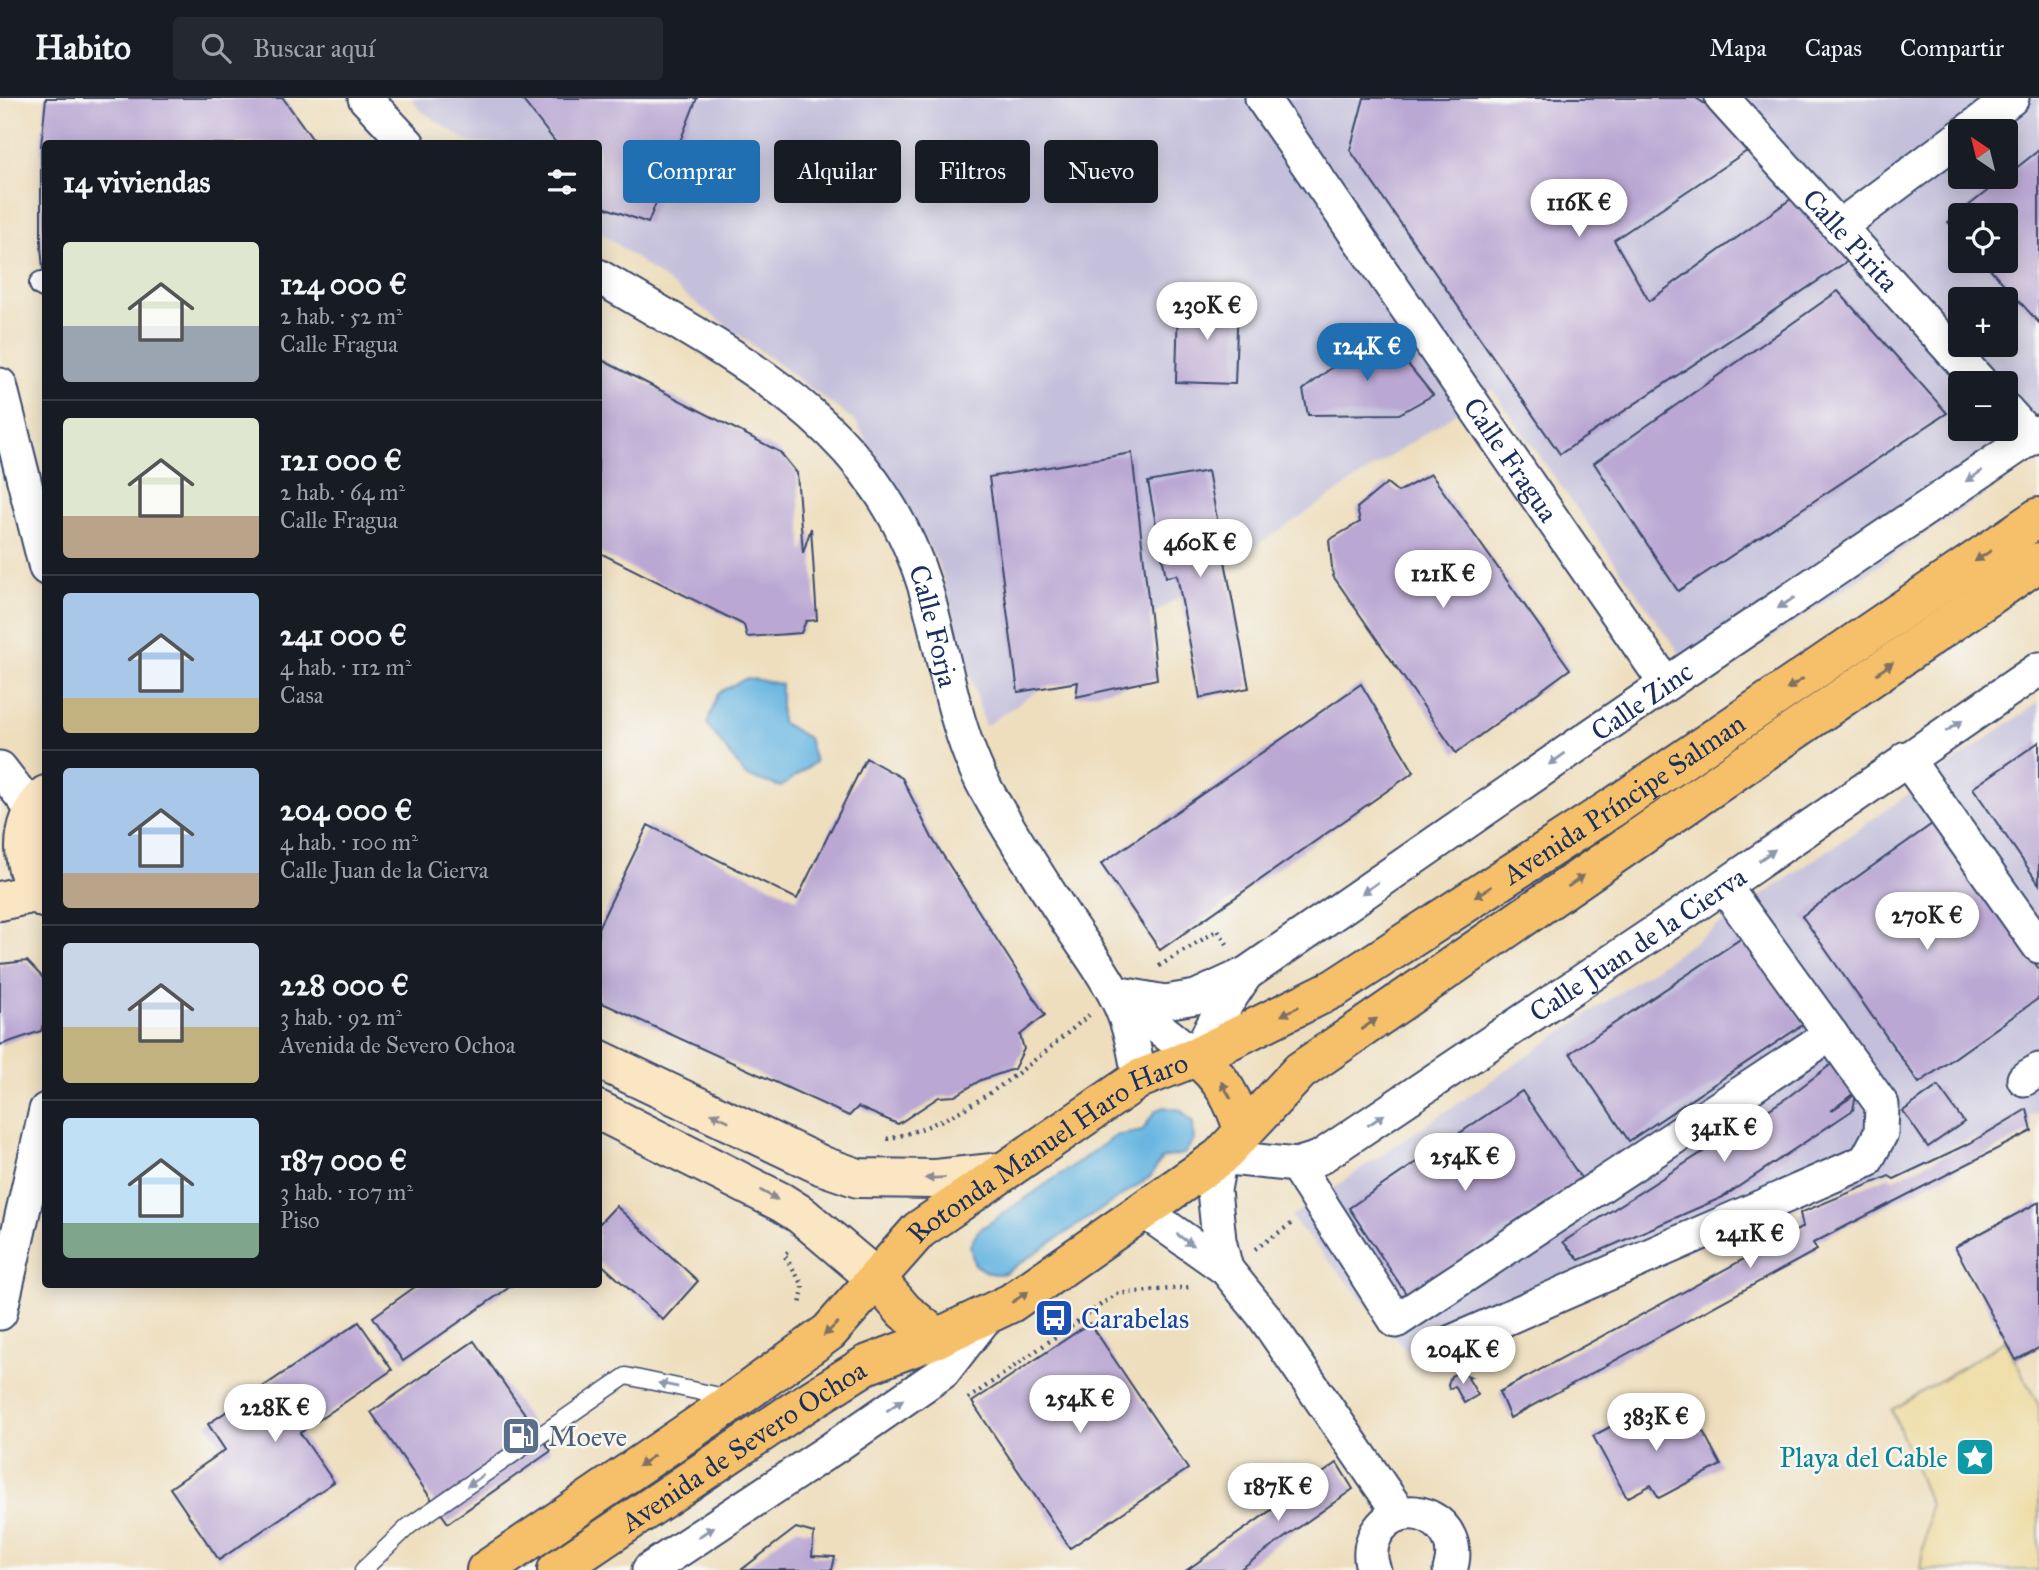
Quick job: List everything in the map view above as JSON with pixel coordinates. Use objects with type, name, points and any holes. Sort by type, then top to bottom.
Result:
[{"type":"main road","name":"Avenida Príncipe Salman","points":[[1196,1057],[1335,988],[1615,806],[2039,517]]},
{"type":"main road","name":"Avenida Príncipe Salman","points":[[1232,1144],[1300,1071],[2039,562]]},
{"type":"main road","points":[[0,901],[42,896],[27,870],[24,846],[28,822],[41,796]]},
{"type":"main road","name":"Rotonda Manuel Haro Haro","points":[[877,1279],[919,1230],[1002,1172],[1139,1079],[1196,1057],[1222,1082],[1236,1107],[1232,1144]]},
{"type":"main road","points":[[602,1061],[822,1166],[858,1178],[936,1179],[1002,1172]]},
{"type":"main road","points":[[602,1112],[800,1214],[877,1279],[904,1311],[937,1338],[1011,1303],[1144,1211],[1232,1144]]},
{"type":"main road","name":"Avenida de Severo Ochoa","points":[[486,1570],[735,1400],[829,1332],[877,1279]]},
{"type":"main road","name":"Avenida de Severo Ochoa","points":[[557,1570],[866,1365],[937,1338]]},
{"type":"street","points":[[365,98],[404,140]]},
{"type":"street","name":"Calle Fragua","points":[[1262,98],[1666,684]]},
{"type":"street","name":"Calle Pirita","points":[[1722,98],[1970,371]]},
{"type":"street","points":[[1984,119],[2012,98]]},
{"type":"street","points":[[1839,227],[1948,146]]},
{"type":"street","name":"Calle Forja","points":[[602,278],[776,384],[826,426],[871,480],[900,526],[923,583],[968,751],[985,788],[1017,844],[1115,993],[1133,1042],[1139,1079]]},
{"type":"street","points":[[0,385],[42,552]]},
{"type":"street","points":[[2018,420],[2035,435]]},
{"type":"street","name":"Calle Zinc","points":[[1115,993],[1165,1002],[1196,997],[1246,974],[1666,684],[2035,435]]},
{"type":"street","name":"Calle Juan de la Cierva","points":[[1232,1144],[1296,1165],[1319,1158],[1724,886],[1906,758],[2039,669]]},
{"type":"street","points":[[1906,758],[2039,946]]},
{"type":"street","points":[[0,768],[41,796]]},
{"type":"street","points":[[1447,1343],[1866,1161],[1881,1133],[1882,1105],[1724,886]]},
{"type":"street","name":"Calle Zinc","points":[[1196,1057],[1218,1016],[1246,974]]},
{"type":"street","points":[[1115,993],[1196,1057]]},
{"type":"street","points":[[1296,1165],[1396,1321],[1831,1034]]},
{"type":"street","points":[[0,1313],[42,1128]]},
{"type":"street","points":[[1226,1269],[1219,1240],[1214,1190],[1232,1144]]},
{"type":"street","points":[[1144,1211],[1226,1269],[1263,1315],[1400,1514]]},
{"type":"street","name":"Avenida de Severo Ochoa","points":[[649,1570],[943,1372],[986,1317]]},
{"type":"street","points":[[1367,1568],[1373,1539],[1379,1528],[1400,1514],[1414,1513],[1428,1516],[1440,1523],[1448,1534],[1453,1548],[1450,1570]]},
{"type":"lane","points":[[363,1570],[409,1526],[626,1376],[735,1400]]},
{"type":"path","points":[[1115,993],[1218,930],[1246,974]]},
{"type":"shaded area","points":[[411,98],[2039,98],[2039,457],[1702,685],[1492,389],[985,726],[939,564],[856,422],[602,233],[602,140],[465,140],[420,110]]},
{"type":"shaded area","points":[[2039,702],[2039,1111],[1413,1358],[1291,1217],[1836,845]]},
{"type":"sand","name":"Playa del Cable","points":[[2005,1341],[2039,1406],[2039,1570],[1920,1570],[1930,1505],[1892,1410]]},
{"type":"water","points":[[747,678],[781,684],[781,722],[808,738],[815,762],[781,787],[746,776],[707,724],[718,693]]},
{"type":"water","points":[[1164,1107],[1181,1110],[1193,1123],[1194,1140],[1184,1154],[1162,1158],[1150,1177],[1005,1273],[988,1272],[974,1263],[970,1246],[978,1231],[1116,1136],[1142,1131],[1156,1110]]},
{"type":"building","points":[[46,98],[283,98],[313,140],[42,140],[42,258],[41,146]]},
{"type":"building","points":[[521,98],[697,98],[681,140],[623,140],[623,203],[656,203],[648,223],[602,206],[602,140],[554,140]]},
{"type":"building","points":[[1364,98],[1696,98],[1705,104],[1756,145],[1614,240],[1649,301],[1795,196],[1852,258],[1560,454],[1350,150]]},
{"type":"building","points":[[2039,150],[2039,323],[2018,300],[2018,287],[2006,287],[1994,273],[2018,273],[2018,203],[1972,203],[1990,189],[2018,189],[2018,167]]},
{"type":"building","points":[[1838,291],[1947,413],[1678,591],[1594,463]]},
{"type":"building","points":[[1178,300],[1238,301],[1235,384],[1176,382]]},
{"type":"building","points":[[1380,330],[1433,395],[1399,414],[1308,415],[1303,390]]},
{"type":"building","points":[[602,360],[780,452],[797,473],[803,553],[811,528],[817,620],[806,621],[801,633],[747,637],[744,625],[602,554]]},
{"type":"building","points":[[1132,453],[1157,679],[1076,697],[1078,682],[1018,692],[989,477]]},
{"type":"building","points":[[1208,471],[1249,688],[1200,698],[1177,575],[1166,577],[1148,482]]},
{"type":"building","points":[[1431,474],[1570,669],[1456,753],[1333,576],[1329,540],[1360,522],[1357,508],[1387,483],[1398,492]]},
{"type":"building","points":[[1361,684],[1414,772],[1160,950],[1101,864]]},
{"type":"building","points":[[2039,742],[2039,884],[1973,788]]},
{"type":"building","points":[[866,758],[902,778],[932,838],[1045,1015],[1020,1035],[1024,1049],[1014,1069],[981,1080],[955,1096],[939,1097],[898,1124],[858,1107],[849,1116],[602,1003],[602,920],[648,825],[797,899]]},
{"type":"building","points":[[1935,822],[2039,969],[2039,998],[1919,1083],[1802,916]]},
{"type":"building","points":[[1745,936],[1804,1024],[1629,1141],[1570,1053]]},
{"type":"building","points":[[27,961],[42,977],[42,1028],[41,1031],[0,1045],[0,964]]},
{"type":"building","points":[[1833,1063],[1855,1092],[1831,1111],[1856,1094],[1853,1110],[1723,1197],[1579,1260],[1563,1242],[1788,1097]]},
{"type":"building","points":[[1938,1086],[1964,1122],[1928,1147],[1903,1111]]},
{"type":"building","points":[[1522,1091],[1581,1178],[1407,1295],[1349,1208]]},
{"type":"building","points":[[2027,1109],[2032,1131],[1813,1243],[1817,1250],[1510,1418],[1499,1392],[1803,1227],[1800,1213],[1889,1176],[1894,1179],[1970,1143]]},
{"type":"building","points":[[2039,1202],[2039,1348],[2016,1360],[1955,1247]]},
{"type":"building","points":[[616,1206],[698,1281],[663,1320],[602,1265],[602,1221]]},
{"type":"building","points":[[413,1288],[508,1288],[403,1361],[373,1317]]},
{"type":"building","points":[[359,1322],[392,1370],[300,1433],[334,1482],[219,1560],[170,1488],[225,1450],[208,1424]]},
{"type":"building","points":[[1090,1323],[1188,1469],[1070,1548],[972,1402]]},
{"type":"building","points":[[474,1341],[551,1451],[448,1523],[371,1412]]},
{"type":"building","points":[[1459,1372],[1471,1377],[1468,1378],[1478,1395],[1464,1403],[1455,1386],[1449,1389],[1448,1384],[1451,1376]]},
{"type":"building","points":[[1647,1407],[1660,1432],[1694,1414],[1721,1465],[1659,1498],[1651,1485],[1627,1498],[1593,1436]]},
{"type":"building","points":[[1337,1463],[1353,1489],[1239,1570],[1187,1570]]},
{"type":"building","points":[[796,1528],[814,1533],[812,1556],[835,1557],[832,1570],[741,1570]]},
{"type":"place","name":"Carabelas","points":[[1054,1318]]},
{"type":"place","name":"Moeve","points":[[521,1436]]},
{"type":"place","name":"Playa del Cable","points":[[1975,1457]]}]
